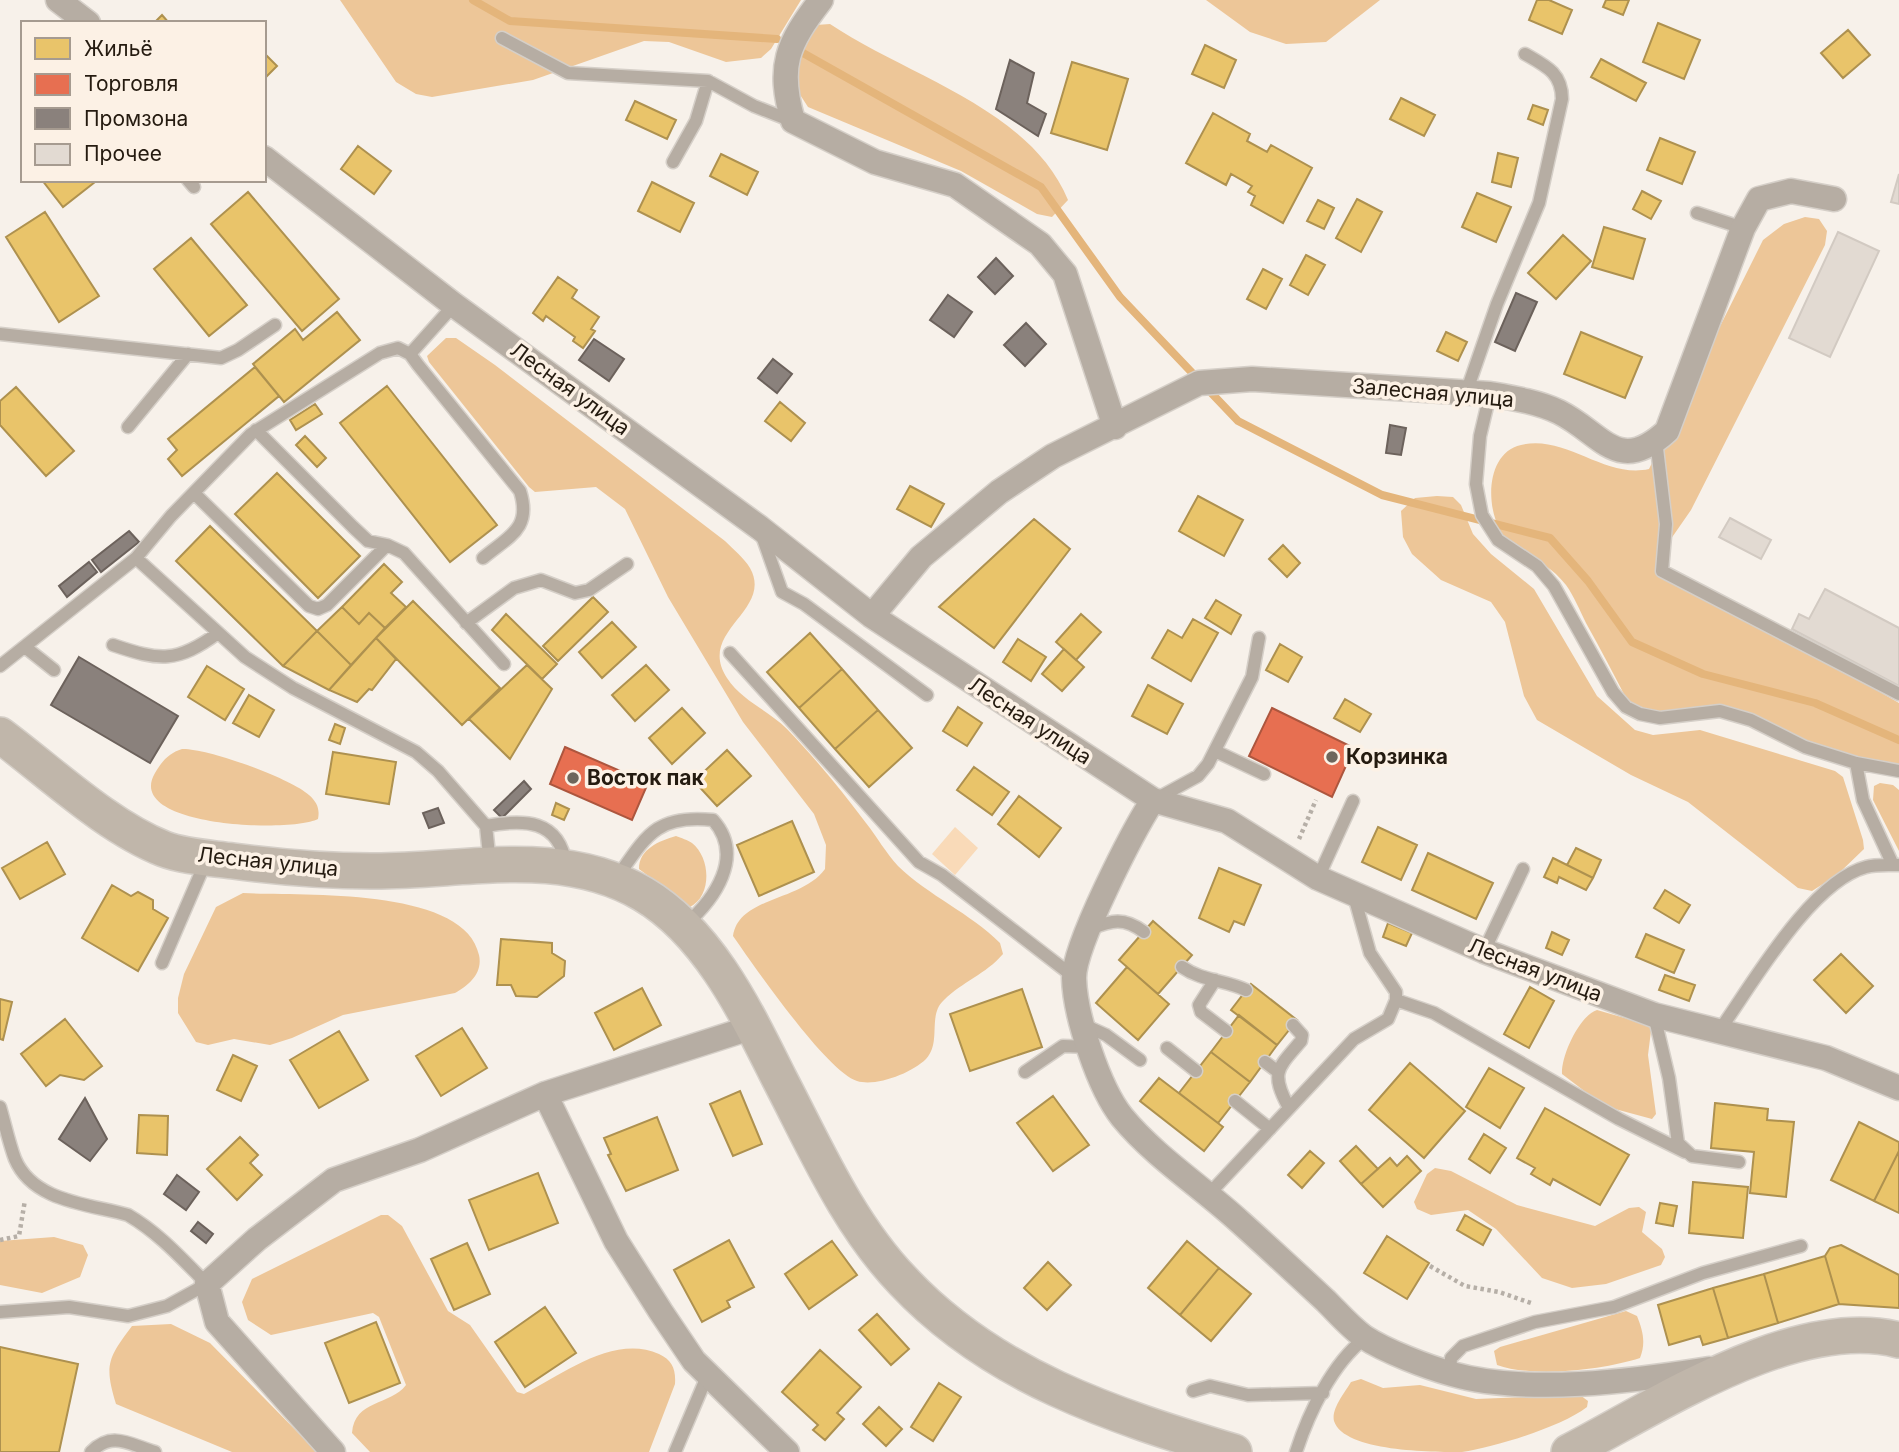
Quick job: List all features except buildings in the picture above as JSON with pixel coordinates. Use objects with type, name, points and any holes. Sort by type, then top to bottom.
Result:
[{"type":"main road","name":"Лесная улица","points":[[0,735],[116,823],[166,850],[276,866],[373,871],[490,864],[566,865],[616,879],[648,897],[708,954],[753,1027],[841,1196],[903,1282],[967,1338],[1035,1382],[1146,1425],[1234,1452]]},
{"type":"main road","points":[[1569,1452],[1733,1365],[1825,1337],[1887,1336],[1899,1340]]},
{"type":"street","points":[[58,0],[85,21]]},
{"type":"street","points":[[821,0],[799,28],[785,60],[784,91],[793,121],[875,162],[955,185],[1040,244],[1065,274],[1115,427]]},
{"type":"street","name":"Лесная улица","points":[[266,160],[454,305],[760,528],[872,617],[1153,800],[1227,821],[1318,878],[1484,951],[1654,1016],[1826,1058],[1899,1088]]},
{"type":"street","points":[[1656,440],[1667,431],[1743,229],[1759,198],[1791,191],[1834,199]]},
{"type":"street","name":"Залесная улица","points":[[872,617],[921,557],[955,526],[1053,456],[1199,383],[1252,379],[1478,393],[1520,400],[1559,412],[1616,451],[1639,451],[1656,440]]},
{"type":"street","points":[[1153,800],[1134,830],[1089,929],[1074,977],[1087,1036],[1108,1094],[1121,1116],[1144,1139],[1209,1194],[1365,1338],[1450,1374],[1508,1384],[1586,1382],[1672,1375],[1733,1365]]},
{"type":"street","points":[[333,1452],[217,1322],[207,1284],[257,1239],[334,1180],[420,1150],[545,1094],[753,1027]]},
{"type":"street","points":[[545,1094],[616,1241],[694,1361],[787,1452]]},
{"type":"lane","points":[[502,38],[568,73],[708,81],[754,106],[793,121]]},
{"type":"lane","points":[[1525,54],[1554,71],[1562,85],[1562,99],[1539,204],[1497,304],[1478,393],[1480,436],[1476,484],[1482,515],[1498,540],[1537,566],[1554,586],[1613,692],[1626,707],[1660,718],[1720,711],[1751,720],[1805,747],[1856,763],[1899,771]]},
{"type":"lane","points":[[673,162],[696,121],[708,81]]},
{"type":"lane","points":[[1697,213],[1743,229]]},
{"type":"lane","points":[[410,354],[454,305]]},
{"type":"lane","points":[[0,334],[221,358],[275,325]]},
{"type":"lane","points":[[0,666],[136,558],[171,516],[256,430],[380,353],[398,348],[410,354],[520,491],[525,508],[519,528],[483,558]]},
{"type":"lane","points":[[128,427],[188,354]]},
{"type":"lane","points":[[256,430],[368,541],[387,545],[404,554],[504,664]]},
{"type":"lane","points":[[1656,440],[1666,524],[1662,571],[1899,694]]},
{"type":"lane","points":[[195,494],[309,606],[318,609],[327,605],[387,545]]},
{"type":"lane","points":[[760,528],[782,592],[804,604],[927,695]]},
{"type":"lane","points":[[136,558],[245,657],[293,688],[416,752],[462,794],[485,826],[490,864]]},
{"type":"lane","points":[[466,623],[514,588],[541,580],[575,593],[589,590],[627,564]]},
{"type":"lane","points":[[113,645],[150,657],[172,657],[192,652],[218,633]]},
{"type":"lane","points":[[1153,800],[1198,776],[1215,751],[1252,677],[1259,638]]},
{"type":"lane","points":[[25,646],[54,670]]},
{"type":"lane","points":[[730,653],[919,862],[942,875],[1074,977]]},
{"type":"lane","points":[[1215,751],[1264,774]]},
{"type":"lane","points":[[1718,1031],[1816,900],[1841,879],[1866,867],[1896,865],[1863,800],[1856,763]]},
{"type":"lane","points":[[1318,878],[1353,801]]},
{"type":"lane","points":[[616,879],[645,838],[659,825],[682,819],[713,820],[722,830],[727,867],[703,909],[682,927]]},
{"type":"lane","points":[[485,826],[512,821],[546,828],[564,848],[566,865]]},
{"type":"lane","points":[[162,962],[208,858]]},
{"type":"lane","points":[[1484,951],[1523,869]]},
{"type":"lane","points":[[1209,1194],[1288,1106],[1354,1039],[1388,1019],[1396,1000],[1393,984],[1370,953],[1354,896]]},
{"type":"lane","points":[[1089,929],[1120,920],[1130,922],[1144,932]]},
{"type":"lane","points":[[1182,967],[1198,976],[1246,990]]},
{"type":"lane","points":[[1215,980],[1199,1005],[1201,1012],[1226,1031]]},
{"type":"lane","points":[[1396,1000],[1434,1013],[1595,1106],[1692,1156],[1739,1162]]},
{"type":"lane","points":[[1654,1016],[1669,1078],[1674,1126],[1678,1143],[1685,1152]]},
{"type":"lane","points":[[1288,1106],[1277,1084],[1278,1071],[1301,1041],[1302,1035],[1293,1025]]},
{"type":"lane","points":[[1025,1072],[1063,1046],[1087,1036],[1116,1041],[1140,1060]]},
{"type":"lane","points":[[1167,1048],[1196,1071]]},
{"type":"lane","points":[[1265,1062],[1278,1071]]},
{"type":"lane","points":[[1235,1101],[1270,1129]]},
{"type":"lane","points":[[0,1107],[16,1161],[28,1179],[43,1192],[128,1216],[154,1231],[207,1284],[167,1306],[128,1316],[69,1307],[0,1312]]},
{"type":"lane","points":[[1450,1374],[1451,1358],[1463,1346],[1556,1318],[1614,1307],[1703,1273],[1801,1246]]},
{"type":"lane","points":[[1296,1452],[1323,1393],[1350,1349],[1365,1338]]},
{"type":"lane","points":[[675,1452],[708,1374]]},
{"type":"lane","points":[[1193,1391],[1210,1386],[1248,1395],[1323,1393]]},
{"type":"lane","points":[[91,1452],[103,1441],[113,1440],[155,1452]]},
{"type":"path","points":[[1289,862],[1316,800]]},
{"type":"path","points":[[0,1240],[19,1236],[28,1179]]},
{"type":"path","points":[[1430,1266],[1457,1283],[1524,1299],[1556,1318]]},
{"type":"shaded area","points":[[340,0],[801,0],[771,49],[761,58],[726,62],[669,42],[644,41],[533,80],[432,97],[416,94],[396,82]]},
{"type":"shaded area","points":[[1206,0],[1380,0],[1326,42],[1286,44],[1250,32]]},
{"type":"shaded area","points":[[830,24],[964,97],[996,118],[1026,141],[1050,168],[1068,200],[1052,217],[1037,214],[961,171],[808,107],[797,90],[799,49],[816,25]]},
{"type":"shaded area","points":[[1805,217],[1819,219],[1827,231],[1825,245],[1691,510],[1657,559],[1659,571],[1748,616],[1899,703],[1899,766],[1857,760],[1816,747],[1743,714],[1677,717],[1641,711],[1626,698],[1566,585],[1546,566],[1511,544],[1502,534],[1492,506],[1493,475],[1499,461],[1508,451],[1521,445],[1537,443],[1553,446],[1617,468],[1649,469],[1763,240],[1784,224]]},
{"type":"shaded area","points":[[446,338],[456,338],[495,365],[725,541],[742,557],[750,568],[755,583],[752,597],[721,647],[720,662],[727,678],[740,693],[780,722],[818,763],[898,866],[1000,943],[1003,954],[939,1006],[931,1052],[920,1064],[893,1078],[874,1082],[857,1081],[844,1073],[810,1039],[733,936],[738,923],[747,913],[801,888],[825,869],[826,845],[814,814],[743,722],[668,597],[625,509],[596,487],[535,492],[529,487],[429,362],[427,356]]},
{"type":"shaded area","points":[[1453,497],[1461,505],[1473,534],[1491,554],[1534,589],[1597,696],[1635,730],[1653,735],[1700,730],[1835,771],[1843,777],[1864,849],[1837,875],[1812,891],[1798,888],[1688,802],[1631,775],[1537,720],[1524,696],[1505,622],[1491,602],[1441,580],[1412,554],[1403,537],[1401,511],[1415,498]]},
{"type":"shaded area","points":[[182,749],[210,753],[285,780],[312,798],[318,809],[318,819],[302,823],[246,825],[214,822],[185,815],[163,805],[152,791],[155,773],[166,758]]},
{"type":"shaded area","points":[[1880,783],[1893,785],[1899,790],[1899,851],[1873,800],[1874,786]]},
{"type":"shaded area","points":[[955,827],[978,848],[955,875],[932,854]]},
{"type":"shaded area","points":[[676,836],[692,843],[706,867],[702,894],[690,907],[639,869],[646,851],[657,843]]},
{"type":"shaded area","points":[[243,893],[339,896],[377,899],[413,906],[444,917],[467,933],[479,955],[479,967],[470,982],[455,993],[343,1015],[270,1045],[234,1039],[208,1045],[196,1042],[178,1013],[178,998],[184,974],[216,907]]},
{"type":"shaded area","points":[[1597,1010],[1649,1025],[1651,1031],[1648,1055],[1656,1114],[1652,1119],[1604,1106],[1562,1074],[1562,1066],[1572,1038],[1584,1020]]},
{"type":"shaded area","points":[[1435,1168],[1451,1171],[1517,1205],[1595,1226],[1629,1208],[1639,1207],[1646,1212],[1642,1232],[1662,1249],[1665,1257],[1661,1265],[1606,1284],[1572,1288],[1542,1278],[1496,1229],[1468,1210],[1431,1215],[1417,1209],[1414,1202],[1427,1174]]},
{"type":"shaded area","points":[[381,1215],[388,1215],[402,1226],[448,1311],[470,1325],[517,1392],[524,1394],[589,1359],[624,1349],[642,1349],[667,1359],[674,1369],[675,1384],[649,1452],[370,1452],[352,1433],[359,1414],[391,1397],[406,1385],[379,1317],[373,1313],[271,1335],[248,1320],[242,1302],[252,1279]]},
{"type":"shaded area","points":[[54,1237],[83,1245],[88,1255],[80,1277],[42,1293],[0,1285],[0,1241]]},
{"type":"shaded area","points":[[1626,1311],[1637,1316],[1641,1327],[1643,1342],[1640,1358],[1588,1369],[1548,1372],[1497,1365],[1494,1351],[1500,1347]]},
{"type":"shaded area","points":[[171,1324],[210,1343],[317,1452],[232,1452],[116,1404],[110,1380],[110,1362],[124,1337],[132,1326]]},
{"type":"shaded area","points":[[1361,1379],[1383,1388],[1420,1385],[1476,1399],[1580,1395],[1588,1401],[1587,1407],[1561,1422],[1492,1446],[1462,1452],[1411,1450],[1371,1444],[1354,1439],[1341,1431],[1334,1421],[1336,1406],[1351,1382]]},
{"type":"waterway","points":[[473,0],[510,21],[777,39]]},
{"type":"waterway","points":[[803,53],[1041,187],[1120,297],[1238,421],[1382,495],[1550,538],[1588,581],[1632,642],[1703,674],[1815,703],[1899,740]]},
{"type":"place","name":"Корзинка","points":[[1332,757]]},
{"type":"place","name":"Восток пак","points":[[573,778]]}]
